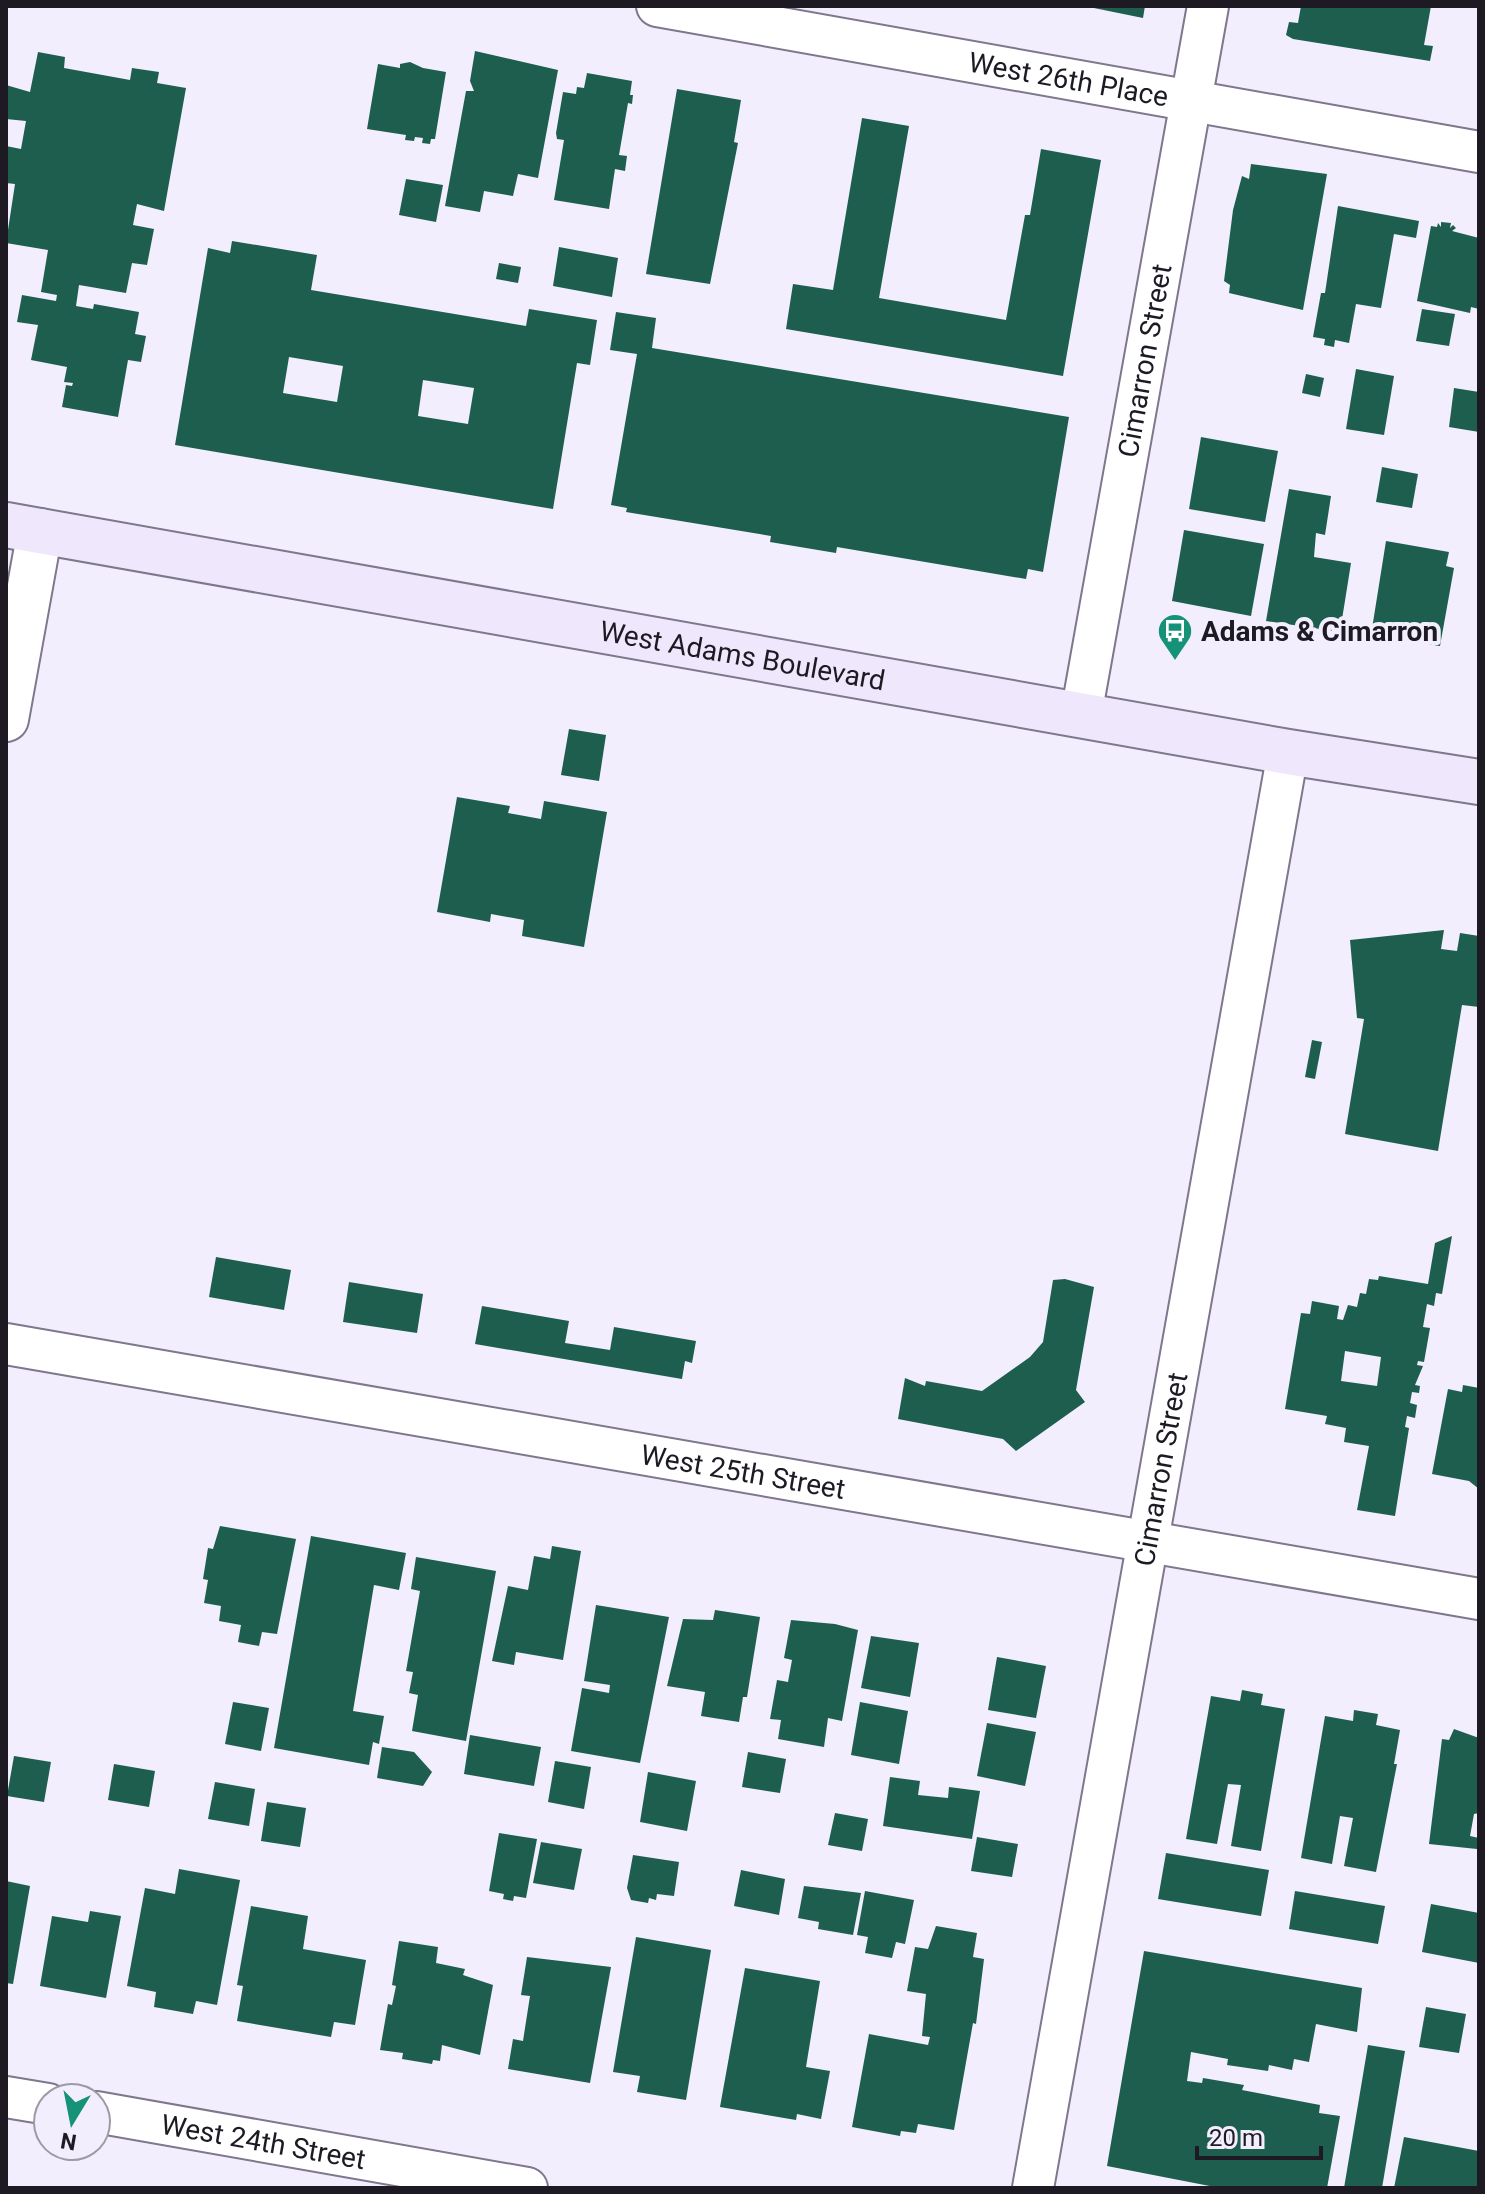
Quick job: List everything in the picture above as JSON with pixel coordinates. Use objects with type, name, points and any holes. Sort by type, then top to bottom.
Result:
[{"type":"main road","name":"West Adams Boulevard","points":[[23,528],[1288,752],[1479,782]]},
{"type":"street","name":"West 26th Place","points":[[657,6],[1191,104],[1479,152]]},
{"type":"street","name":"Cimarron Street","points":[[1081,715],[1208,6]]},
{"type":"street","points":[[6,719],[23,528]]},
{"type":"street","name":"Cimarron Street","points":[[1033,2188],[1288,752]]},
{"type":"street","name":"West 25th Street","points":[[6,1344],[1479,1599]]},
{"type":"street","points":[[6,2097],[32,2101]]},
{"type":"street","name":"West 24th Street","points":[[112,2115],[527,2188]]},
{"type":"building","points":[[1084,6],[1145,6],[1143,18]]},
{"type":"building","points":[[1301,6],[1431,6],[1424,45],[1433,46],[1430,61],[1293,39],[1286,35],[1289,22],[1298,23]]},
{"type":"building","points":[[475,51],[558,70],[538,178],[518,174],[513,196],[484,191],[480,212],[445,206],[466,91],[474,91],[470,81]]},
{"type":"building","points":[[38,52],[65,57],[64,68],[130,80],[132,68],[159,72],[157,83],[186,88],[164,211],[137,204],[133,225],[154,229],[147,265],[132,263],[126,293],[79,285],[76,306],[93,309],[94,304],[139,312],[135,334],[146,336],[141,362],[128,360],[118,417],[62,407],[66,385],[72,386],[73,383],[64,382],[67,367],[31,360],[38,325],[17,322],[22,295],[56,301],[57,295],[41,292],[48,250],[6,243],[15,184],[6,183],[6,146],[21,149],[26,121],[6,119],[6,85],[30,92]]},
{"type":"building","points":[[410,62],[446,72],[435,139],[431,139],[430,144],[422,143],[423,138],[405,140],[406,135],[367,129],[378,64],[400,68],[400,64]]},
{"type":"building","points":[[587,73],[632,81],[632,104],[628,103],[619,155],[627,156],[625,171],[615,169],[609,209],[554,200],[564,140],[557,139],[556,133],[563,92],[576,94],[577,87],[584,88]]},
{"type":"building","points":[[677,89],[741,100],[734,142],[738,143],[710,284],[646,274]]},
{"type":"building","points":[[862,118],[909,126],[879,298],[1006,320],[1025,215],[1030,215],[1041,149],[1101,160],[1063,376],[786,329],[793,284],[833,290]]},
{"type":"building","points":[[1251,164],[1327,174],[1303,310],[1229,293],[1230,285],[1224,281],[1233,210],[1242,176],[1249,179]]},
{"type":"building","points":[[406,179],[443,185],[436,222],[399,215]]},
{"type":"building","points":[[1338,206],[1419,221],[1416,238],[1394,234],[1381,308],[1356,304],[1349,343],[1335,340],[1334,347],[1324,345],[1325,339],[1313,337],[1321,293],[1325,293]]},
{"type":"building","points":[[1441,222],[1451,223],[1450,228],[1453,225],[1456,228],[1452,231],[1479,238],[1479,309],[1471,307],[1470,313],[1417,301],[1431,226],[1437,227],[1438,223],[1441,227]]},
{"type":"building","points":[[232,241],[317,255],[311,290],[526,326],[529,309],[597,320],[590,365],[577,363],[553,509],[175,445],[208,248],[230,253]],"holes":[[[289,357],[343,366],[337,402],[283,393]],[[423,380],[474,388],[468,424],[418,416]]]},
{"type":"building","points":[[559,247],[618,258],[612,297],[553,286]]},
{"type":"building","points":[[499,263],[521,267],[518,283],[496,279]]},
{"type":"building","points":[[1422,309],[1455,314],[1449,346],[1416,341]]},
{"type":"building","points":[[616,312],[656,318],[652,348],[1069,417],[1043,572],[1028,569],[1026,579],[837,547],[836,553],[770,542],[771,536],[626,512],[627,508],[611,505],[637,354],[610,350]]},
{"type":"building","points":[[1356,369],[1394,376],[1384,435],[1346,429]]},
{"type":"building","points":[[1306,374],[1324,378],[1320,397],[1302,393]]},
{"type":"building","points":[[1454,388],[1479,392],[1479,432],[1449,427]]},
{"type":"building","points":[[1201,437],[1278,451],[1265,522],[1189,509]]},
{"type":"building","points":[[1382,467],[1418,474],[1412,508],[1376,502]]},
{"type":"building","points":[[1289,489],[1331,496],[1325,535],[1316,533],[1314,557],[1351,563],[1340,632],[1266,621]]},
{"type":"building","points":[[1184,530],[1264,544],[1251,616],[1172,601]]},
{"type":"building","points":[[1386,541],[1449,552],[1446,566],[1454,568],[1440,646],[1371,635]]},
{"type":"building","points":[[569,729],[606,735],[599,781],[561,775]]},
{"type":"building","points":[[457,797],[510,806],[508,813],[541,819],[544,801],[607,812],[584,947],[522,936],[524,920],[491,914],[490,922],[437,912]]},
{"type":"building","points":[[1444,930],[1441,949],[1457,951],[1460,933],[1479,936],[1479,1007],[1462,1005],[1438,1151],[1345,1134],[1364,1019],[1357,1018],[1350,940]]},
{"type":"building","points":[[1312,1040],[1322,1042],[1315,1079],[1305,1077]]},
{"type":"building","points":[[1452,1236],[1442,1294],[1436,1293],[1434,1306],[1427,1304],[1423,1327],[1430,1328],[1424,1362],[1418,1361],[1417,1365],[1423,1366],[1415,1385],[1420,1386],[1419,1393],[1412,1392],[1410,1403],[1417,1405],[1415,1418],[1407,1416],[1405,1427],[1409,1428],[1395,1516],[1357,1510],[1369,1446],[1344,1442],[1346,1428],[1325,1424],[1327,1416],[1285,1409],[1301,1313],[1310,1314],[1312,1301],[1339,1306],[1337,1319],[1343,1320],[1348,1305],[1357,1307],[1360,1293],[1366,1294],[1369,1279],[1378,1280],[1379,1276],[1428,1284],[1435,1243]],"holes":[[[1345,1351],[1381,1357],[1377,1386],[1341,1381]]]},
{"type":"building","points":[[216,1257],[291,1270],[284,1310],[209,1297]]},
{"type":"building","points":[[1065,1279],[1094,1287],[1076,1390],[1085,1402],[1016,1451],[1003,1439],[898,1419],[905,1378],[925,1386],[926,1381],[982,1391],[1030,1357],[1043,1342],[1053,1280]]},
{"type":"building","points":[[349,1282],[423,1294],[417,1333],[343,1322]]},
{"type":"building","points":[[482,1306],[569,1321],[565,1343],[610,1350],[614,1327],[696,1341],[692,1363],[685,1361],[682,1379],[475,1344]]},
{"type":"building","points":[[1463,1385],[1479,1388],[1479,1489],[1469,1481],[1432,1474],[1448,1389],[1462,1392]]},
{"type":"building","points":[[220,1526],[296,1539],[277,1634],[262,1632],[259,1646],[238,1642],[241,1625],[219,1621],[221,1606],[204,1603],[208,1580],[203,1579],[208,1548],[213,1549]]},
{"type":"building","points":[[311,1536],[406,1553],[399,1590],[374,1585],[353,1711],[384,1716],[379,1744],[373,1742],[369,1765],[274,1748]]},
{"type":"building","points":[[552,1546],[581,1551],[563,1660],[516,1652],[514,1665],[492,1661],[508,1586],[528,1590],[534,1556],[550,1559]]},
{"type":"building","points":[[416,1557],[496,1571],[466,1741],[412,1731],[418,1695],[409,1693],[413,1672],[406,1671],[420,1591],[411,1589]]},
{"type":"building","points":[[596,1605],[669,1617],[640,1763],[571,1751],[582,1688],[609,1693],[610,1685],[584,1681]]},
{"type":"building","points":[[715,1610],[760,1617],[747,1697],[743,1697],[739,1722],[701,1716],[705,1692],[667,1686],[683,1619],[713,1620]]},
{"type":"building","points":[[791,1620],[835,1624],[858,1630],[842,1721],[828,1718],[824,1747],[778,1739],[781,1720],[770,1719],[777,1680],[788,1682],[792,1660],[784,1658]]},
{"type":"building","points":[[871,1636],[919,1643],[910,1697],[861,1688]]},
{"type":"building","points":[[997,1657],[1046,1666],[1036,1718],[988,1710]]},
{"type":"building","points":[[1242,1690],[1263,1694],[1261,1705],[1285,1709],[1261,1851],[1231,1846],[1241,1785],[1228,1784],[1217,1844],[1186,1839],[1211,1696],[1240,1701]]},
{"type":"building","points":[[233,1702],[269,1708],[261,1751],[225,1744]]},
{"type":"building","points":[[860,1702],[908,1711],[899,1764],[851,1755]]},
{"type":"building","points":[[1354,1710],[1378,1714],[1376,1725],[1400,1730],[1394,1764],[1397,1764],[1376,1872],[1344,1866],[1353,1818],[1340,1816],[1332,1864],[1301,1858],[1325,1716],[1353,1721]]},
{"type":"building","points":[[987,1723],[1036,1732],[1025,1786],[977,1776]]},
{"type":"building","points":[[1454,1729],[1479,1738],[1479,1813],[1474,1814],[1470,1836],[1479,1838],[1477,1849],[1429,1844],[1442,1739],[1449,1740]]},
{"type":"building","points":[[470,1735],[541,1747],[534,1786],[464,1774]]},
{"type":"building","points":[[382,1747],[414,1752],[432,1772],[423,1786],[377,1778]]},
{"type":"building","points":[[748,1752],[786,1759],[780,1793],[742,1787]]},
{"type":"building","points":[[14,1756],[51,1762],[44,1802],[7,1796]]},
{"type":"building","points":[[555,1761],[591,1767],[584,1809],[548,1802]]},
{"type":"building","points":[[114,1764],[155,1771],[149,1807],[108,1800]]},
{"type":"building","points":[[648,1772],[696,1781],[687,1831],[640,1822]]},
{"type":"building","points":[[890,1777],[920,1781],[918,1795],[948,1798],[949,1787],[980,1791],[972,1839],[883,1826]]},
{"type":"building","points":[[215,1782],[255,1789],[249,1826],[208,1819]]},
{"type":"building","points":[[267,1802],[306,1808],[300,1847],[261,1841]]},
{"type":"building","points":[[835,1813],[868,1819],[862,1851],[828,1845]]},
{"type":"building","points":[[499,1833],[537,1839],[526,1898],[514,1896],[513,1901],[503,1899],[504,1894],[489,1891]]},
{"type":"building","points":[[977,1837],[1018,1844],[1012,1877],[971,1871]]},
{"type":"building","points":[[541,1842],[582,1849],[574,1890],[533,1883]]},
{"type":"building","points":[[1166,1853],[1269,1870],[1261,1916],[1158,1899]]},
{"type":"building","points":[[633,1855],[679,1862],[674,1896],[657,1894],[656,1900],[649,1898],[648,1903],[631,1900],[627,1888]]},
{"type":"building","points":[[179,1869],[240,1880],[217,2005],[196,2001],[193,2014],[154,2007],[156,1992],[127,1986],[145,1888],[175,1894]]},
{"type":"building","points":[[741,1870],[785,1879],[779,1915],[734,1906]]},
{"type":"building","points":[[6,1881],[30,1886],[13,1984],[6,1983]]},
{"type":"building","points":[[804,1886],[861,1893],[853,1935],[818,1929],[819,1922],[798,1918]]},
{"type":"building","points":[[865,1891],[914,1900],[905,1944],[896,1942],[892,1958],[865,1953],[868,1937],[857,1935]]},
{"type":"building","points":[[1295,1891],[1385,1906],[1378,1944],[1289,1929]]},
{"type":"building","points":[[1431,1904],[1479,1913],[1479,1963],[1422,1952]]},
{"type":"building","points":[[251,1906],[308,1916],[303,1949],[366,1960],[355,2025],[334,2022],[331,2037],[237,2021],[243,1986],[237,1985]]},
{"type":"building","points":[[90,1911],[121,1916],[106,1998],[40,1986],[52,1916],[88,1922]]},
{"type":"building","points":[[936,1926],[977,1933],[973,1957],[984,1959],[976,2024],[973,2023],[954,2130],[918,2124],[916,2133],[901,2131],[900,2136],[852,2127],[869,2034],[928,2045],[930,2037],[922,2036],[926,1994],[907,1991],[915,1947],[928,1949]]},
{"type":"building","points":[[636,1937],[711,1950],[686,2100],[637,2092],[640,2076],[613,2072]]},
{"type":"building","points":[[399,1941],[438,1947],[436,1963],[465,1969],[463,1975],[493,1985],[480,2055],[442,2045],[440,2061],[433,2060],[432,2064],[402,2059],[403,2053],[380,2050],[388,2004],[392,2005],[396,1986],[392,1985]]},
{"type":"building","points":[[1144,1951],[1362,1988],[1357,2032],[1316,2024],[1309,2062],[1294,2059],[1292,2070],[1269,2065],[1268,2071],[1227,2065],[1228,2059],[1191,2052],[1187,2081],[1202,2083],[1203,2078],[1244,2085],[1242,2090],[1320,2105],[1319,2113],[1340,2116],[1327,2188],[1220,2188],[1107,2166]]},
{"type":"building","points":[[527,1957],[611,1967],[590,2083],[508,2069],[513,2039],[523,2041],[530,1996],[521,1995]]},
{"type":"building","points":[[745,1968],[820,1981],[806,2067],[830,2071],[821,2119],[797,2114],[796,2120],[720,2107]]},
{"type":"building","points":[[1426,2007],[1466,2014],[1459,2053],[1419,2047]]},
{"type":"building","points":[[1368,2045],[1405,2051],[1382,2188],[1344,2188]]},
{"type":"building","points":[[1404,2137],[1479,2151],[1477,2188],[1394,2188]]},
{"type":"place","name":"Adams & Cimarron","points":[[1175,662]]}]
